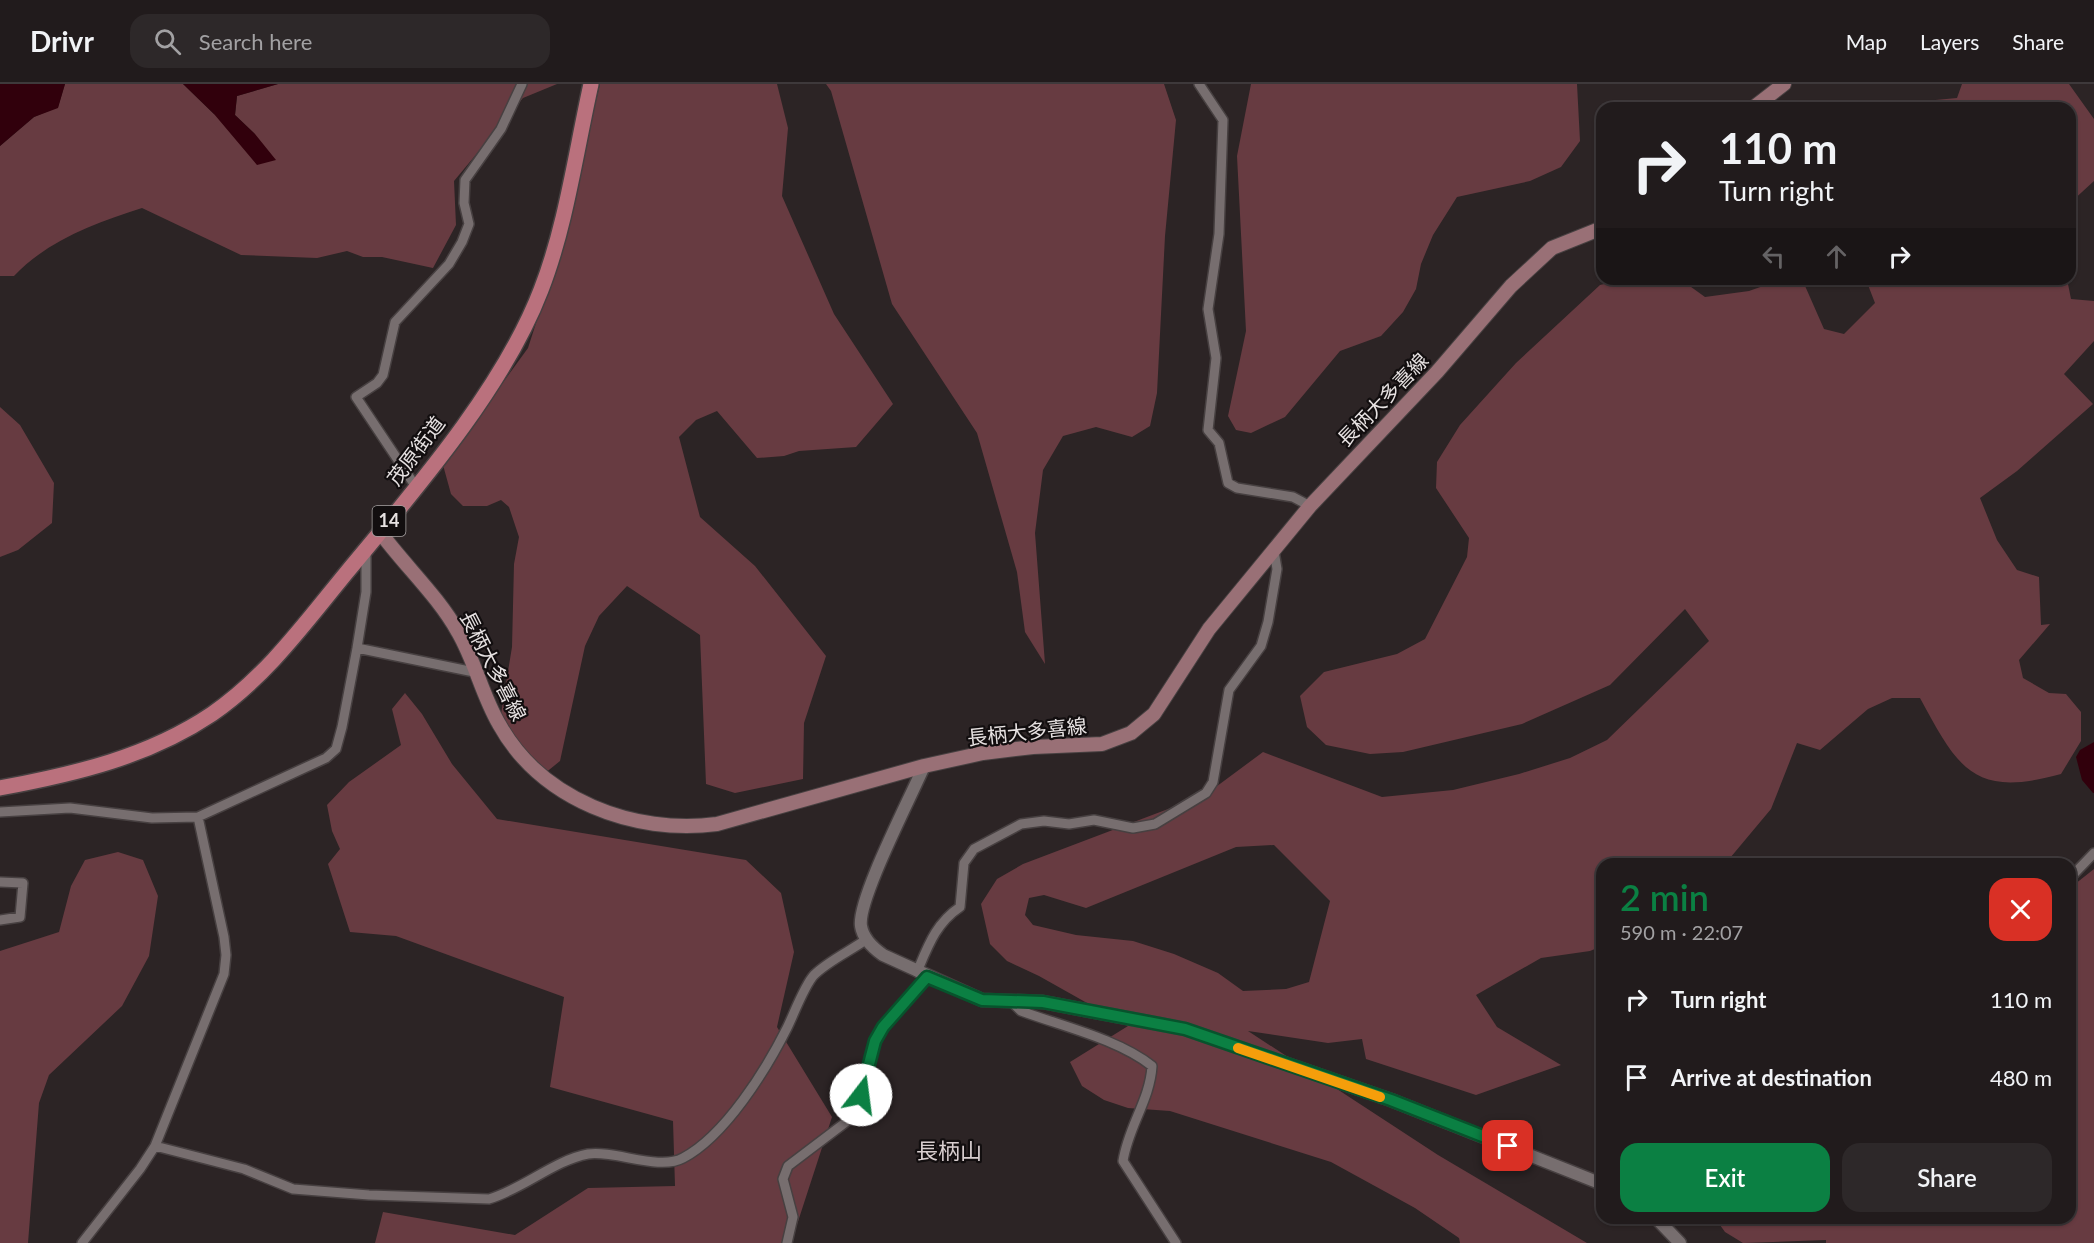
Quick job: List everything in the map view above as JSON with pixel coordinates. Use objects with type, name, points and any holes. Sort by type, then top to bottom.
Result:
[{"type":"main road","name":"茂原街道","points":[[0,788],[84,770],[129,756],[171,738],[210,715],[282,652],[416,487],[486,392],[519,337],[542,288],[562,217],[591,84]]},
{"type":"main road","points":[[1761,102],[1784,84]]},
{"type":"main road","name":"長柄大多喜線","points":[[380,532],[459,633],[474,672],[510,743],[542,776],[570,796],[593,807],[638,822],[692,827],[717,824],[924,766],[983,753],[1033,747],[1102,744],[1131,733],[1154,714],[1209,629],[1310,506],[1437,372],[1530,266],[1552,248],[1596,230]]},
{"type":"street","points":[[416,487],[356,397],[377,383],[383,375],[395,322],[449,264],[462,242],[469,224],[464,203],[465,180],[501,129],[522,84]]},
{"type":"street","points":[[1199,84],[1223,120],[1219,234],[1208,309],[1216,358],[1208,430],[1219,443],[1228,483],[1237,488],[1293,497],[1310,506]]},
{"type":"street","points":[[0,812],[70,808],[152,819],[198,817],[326,758],[336,749],[357,648],[366,592],[366,549]]},
{"type":"street","points":[[787,1243],[793,1217],[783,1179],[788,1166],[850,1119],[857,1110],[875,1041],[922,974],[936,929],[947,916],[960,907],[964,863],[974,849],[1021,824],[1033,822],[1069,824],[1094,820],[1133,828],[1155,824],[1206,793],[1213,782],[1229,690],[1261,646],[1268,622],[1277,569],[1274,551]]},
{"type":"street","points":[[357,648],[474,672]]},
{"type":"street","points":[[924,766],[878,865],[862,913],[861,927],[878,952],[982,1000],[1043,1002],[1185,1029],[1391,1100],[1596,1182]]},
{"type":"street","points":[[82,1243],[140,1170],[155,1146],[224,974],[226,955],[224,938],[198,817]]},
{"type":"street","points":[[2076,872],[2094,853]]},
{"type":"street","points":[[0,882],[22,883],[20,917],[0,920]]},
{"type":"street","points":[[155,1146],[244,1169],[292,1189],[369,1195],[489,1199],[506,1194],[576,1157],[591,1154],[666,1162],[680,1160],[698,1149],[737,1108],[784,1033],[813,976],[867,939]]},
{"type":"street","points":[[1010,1000],[1020,1011],[1113,1045],[1141,1057],[1152,1066],[1151,1086],[1125,1149],[1123,1161],[1176,1243]]},
{"type":"street","points":[[1662,1224],[1680,1243]]},
{"type":"shaded area","points":[[0,84],[65,84],[58,108],[34,117],[0,146]]},
{"type":"shaded area","points":[[65,84],[183,84],[214,114],[255,134],[235,115],[237,96],[278,84],[557,84],[523,98],[454,181],[456,225],[433,268],[382,257],[363,257],[347,251],[317,258],[241,255],[142,208],[90,227],[57,243],[27,263],[14,276],[0,276],[0,146],[34,117],[58,107]]},
{"type":"shaded area","points":[[183,84],[278,84],[237,96],[235,115],[255,134],[276,160],[257,165],[214,114]]},
{"type":"shaded area","points":[[600,84],[777,84],[788,128],[782,196],[834,314],[893,404],[856,447],[799,451],[784,456],[757,458],[717,411],[696,420],[679,437],[700,517],[755,566],[826,656],[804,723],[803,779],[735,793],[706,784],[700,635],[627,586],[599,616],[585,646],[560,761],[544,774],[499,726],[512,647],[514,564],[519,537],[509,507],[501,500],[487,506],[463,506],[451,494],[443,465],[528,348],[564,236]]},
{"type":"shaded area","points":[[826,84],[1164,84],[1176,120],[1165,236],[1157,393],[1150,426],[1132,437],[1096,427],[1063,436],[1043,470],[1035,533],[1045,664],[1025,632],[1017,572],[977,433],[892,304],[831,91]]},
{"type":"shaded area","points":[[1251,84],[1577,84],[1580,141],[1561,167],[1530,181],[1457,197],[1433,235],[1421,264],[1416,289],[1403,312],[1381,336],[1340,351],[1285,417],[1251,433],[1236,430],[1228,416],[1246,331],[1237,156]]},
{"type":"shaded area","points":[[1962,84],[2069,84],[2094,119],[2094,181],[2076,198],[2076,102],[1914,102],[1957,98]]},
{"type":"shaded area","points":[[1600,285],[1688,285],[1705,297],[1749,291],[1766,285],[1805,285],[1824,329],[1844,334],[1875,303],[1868,285],[2068,285],[2071,299],[2094,301],[2094,341],[2064,374],[2093,404],[2017,471],[1980,498],[1997,540],[2017,570],[2039,577],[2041,625],[2050,624],[2019,660],[2023,678],[2049,693],[2066,694],[2081,712],[2081,741],[2061,774],[2032,781],[2008,782],[1988,779],[1972,772],[1946,744],[1920,698],[1892,698],[1868,709],[1820,750],[1797,743],[1771,809],[1730,858],[1596,858],[1596,948],[1541,958],[1476,995],[1497,1027],[1561,1065],[1476,1095],[1366,1059],[1362,1039],[1328,1043],[1248,1031],[1438,1155],[1587,1243],[1460,1243],[1459,1238],[1415,1208],[1331,1162],[1170,1111],[1128,1108],[1104,1100],[1082,1086],[1070,1062],[1128,1026],[1039,976],[1007,961],[990,944],[981,904],[997,879],[1023,864],[1205,795],[1263,752],[1382,797],[1453,790],[1519,774],[1570,758],[1607,740],[1709,641],[1685,609],[1610,685],[1522,724],[1403,752],[1370,754],[1326,745],[1307,727],[1300,696],[1324,672],[1397,654],[1425,639],[1467,557],[1469,538],[1436,488],[1437,462],[1460,425],[1516,363]],"holes":[[[1274,845],[1330,901],[1309,982],[1286,989],[1243,991],[1218,973],[1174,954],[1133,941],[1076,935],[1033,925],[1025,915],[1029,898],[1044,895],[1086,908],[1236,847]]]},
{"type":"shaded area","points":[[0,407],[20,425],[54,483],[52,523],[18,550],[0,557]]},
{"type":"shaded area","points":[[405,693],[422,714],[452,764],[497,819],[746,860],[781,893],[794,952],[777,1027],[832,1117],[791,1243],[375,1243],[383,1212],[515,1235],[588,1188],[675,1186],[673,1121],[550,1087],[564,997],[396,936],[350,932],[328,864],[340,849],[332,831],[327,805],[349,782],[401,745],[392,709]]},
{"type":"shaded area","points":[[2094,742],[2093,793],[2082,780],[2076,757],[2080,750]]},
{"type":"shaded area","points":[[118,852],[143,860],[158,896],[149,956],[122,1006],[49,1075],[39,1103],[28,1243],[0,1243],[0,951],[59,932],[71,886],[85,860]]},
{"type":"shaded area","points":[[2094,869],[2094,1243],[1826,1243],[1826,1240],[1743,1243],[1725,1232],[1719,1224],[2076,1224],[2076,883]]},
{"type":"slow traffic","points":[[1238,1048],[1380,1097]]},
{"type":"district","name":"長柄山","points":[[949,1151]]},
{"type":"route","points":[[861,1095],[875,1041],[883,1027],[927,977],[982,1000],[1043,1002],[1185,1029],[1391,1100],[1508,1146]]}]
